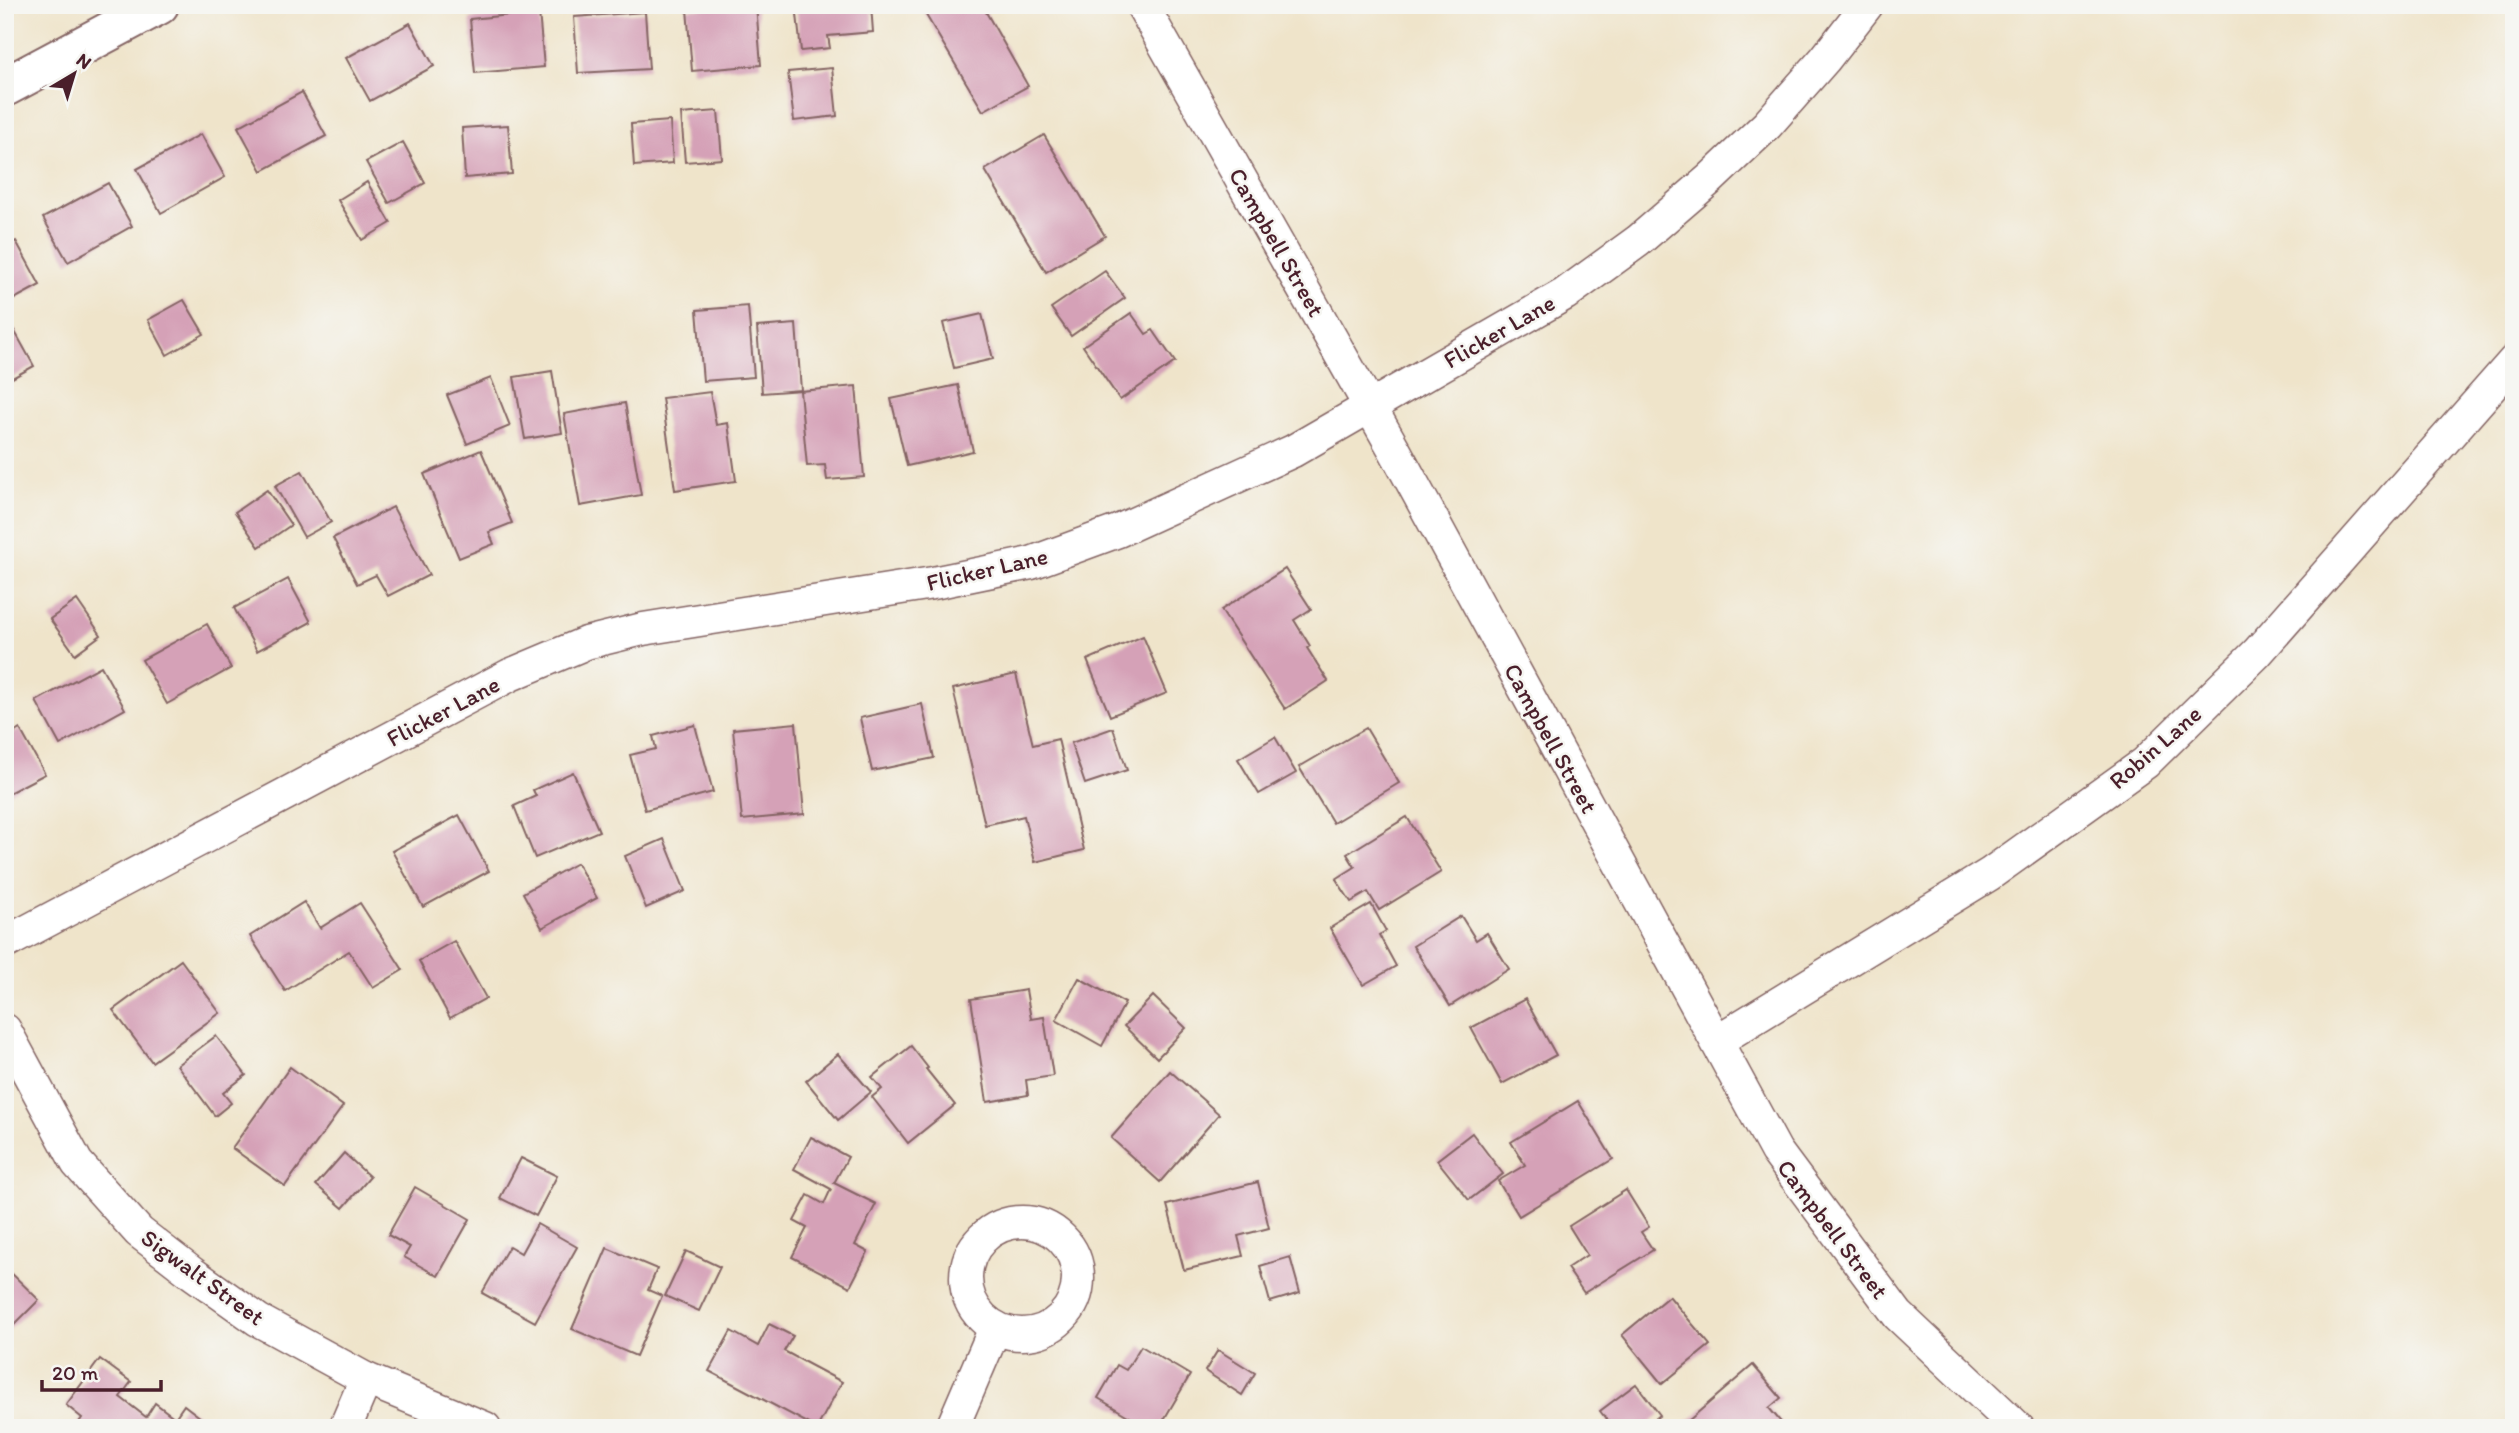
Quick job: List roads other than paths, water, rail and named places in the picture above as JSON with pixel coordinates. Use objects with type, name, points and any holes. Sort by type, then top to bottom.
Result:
[{"type":"street","points":[[5,87],[159,5]]},
{"type":"street","name":"Campbell Street","points":[[1142,5],[1370,406],[1776,1151],[1898,1315],[2018,1428]]},
{"type":"street","name":"Flicker Lane","points":[[5,943],[510,675],[586,643],[693,620],[933,583],[1031,563],[1118,531],[1293,450],[1564,293],[1638,241],[1767,125],[1825,59],[1867,5]]},
{"type":"street","name":"Robin Lane","points":[[1717,1041],[1990,874],[2144,762],[2257,653],[2514,361]]},
{"type":"street","name":"Sigwalt Street","points":[[5,1030],[77,1163],[139,1232],[258,1320],[366,1379],[485,1428]]},
{"type":"street","points":[[952,1428],[995,1328]]},
{"type":"street","points":[[345,1428],[366,1379]]}]
